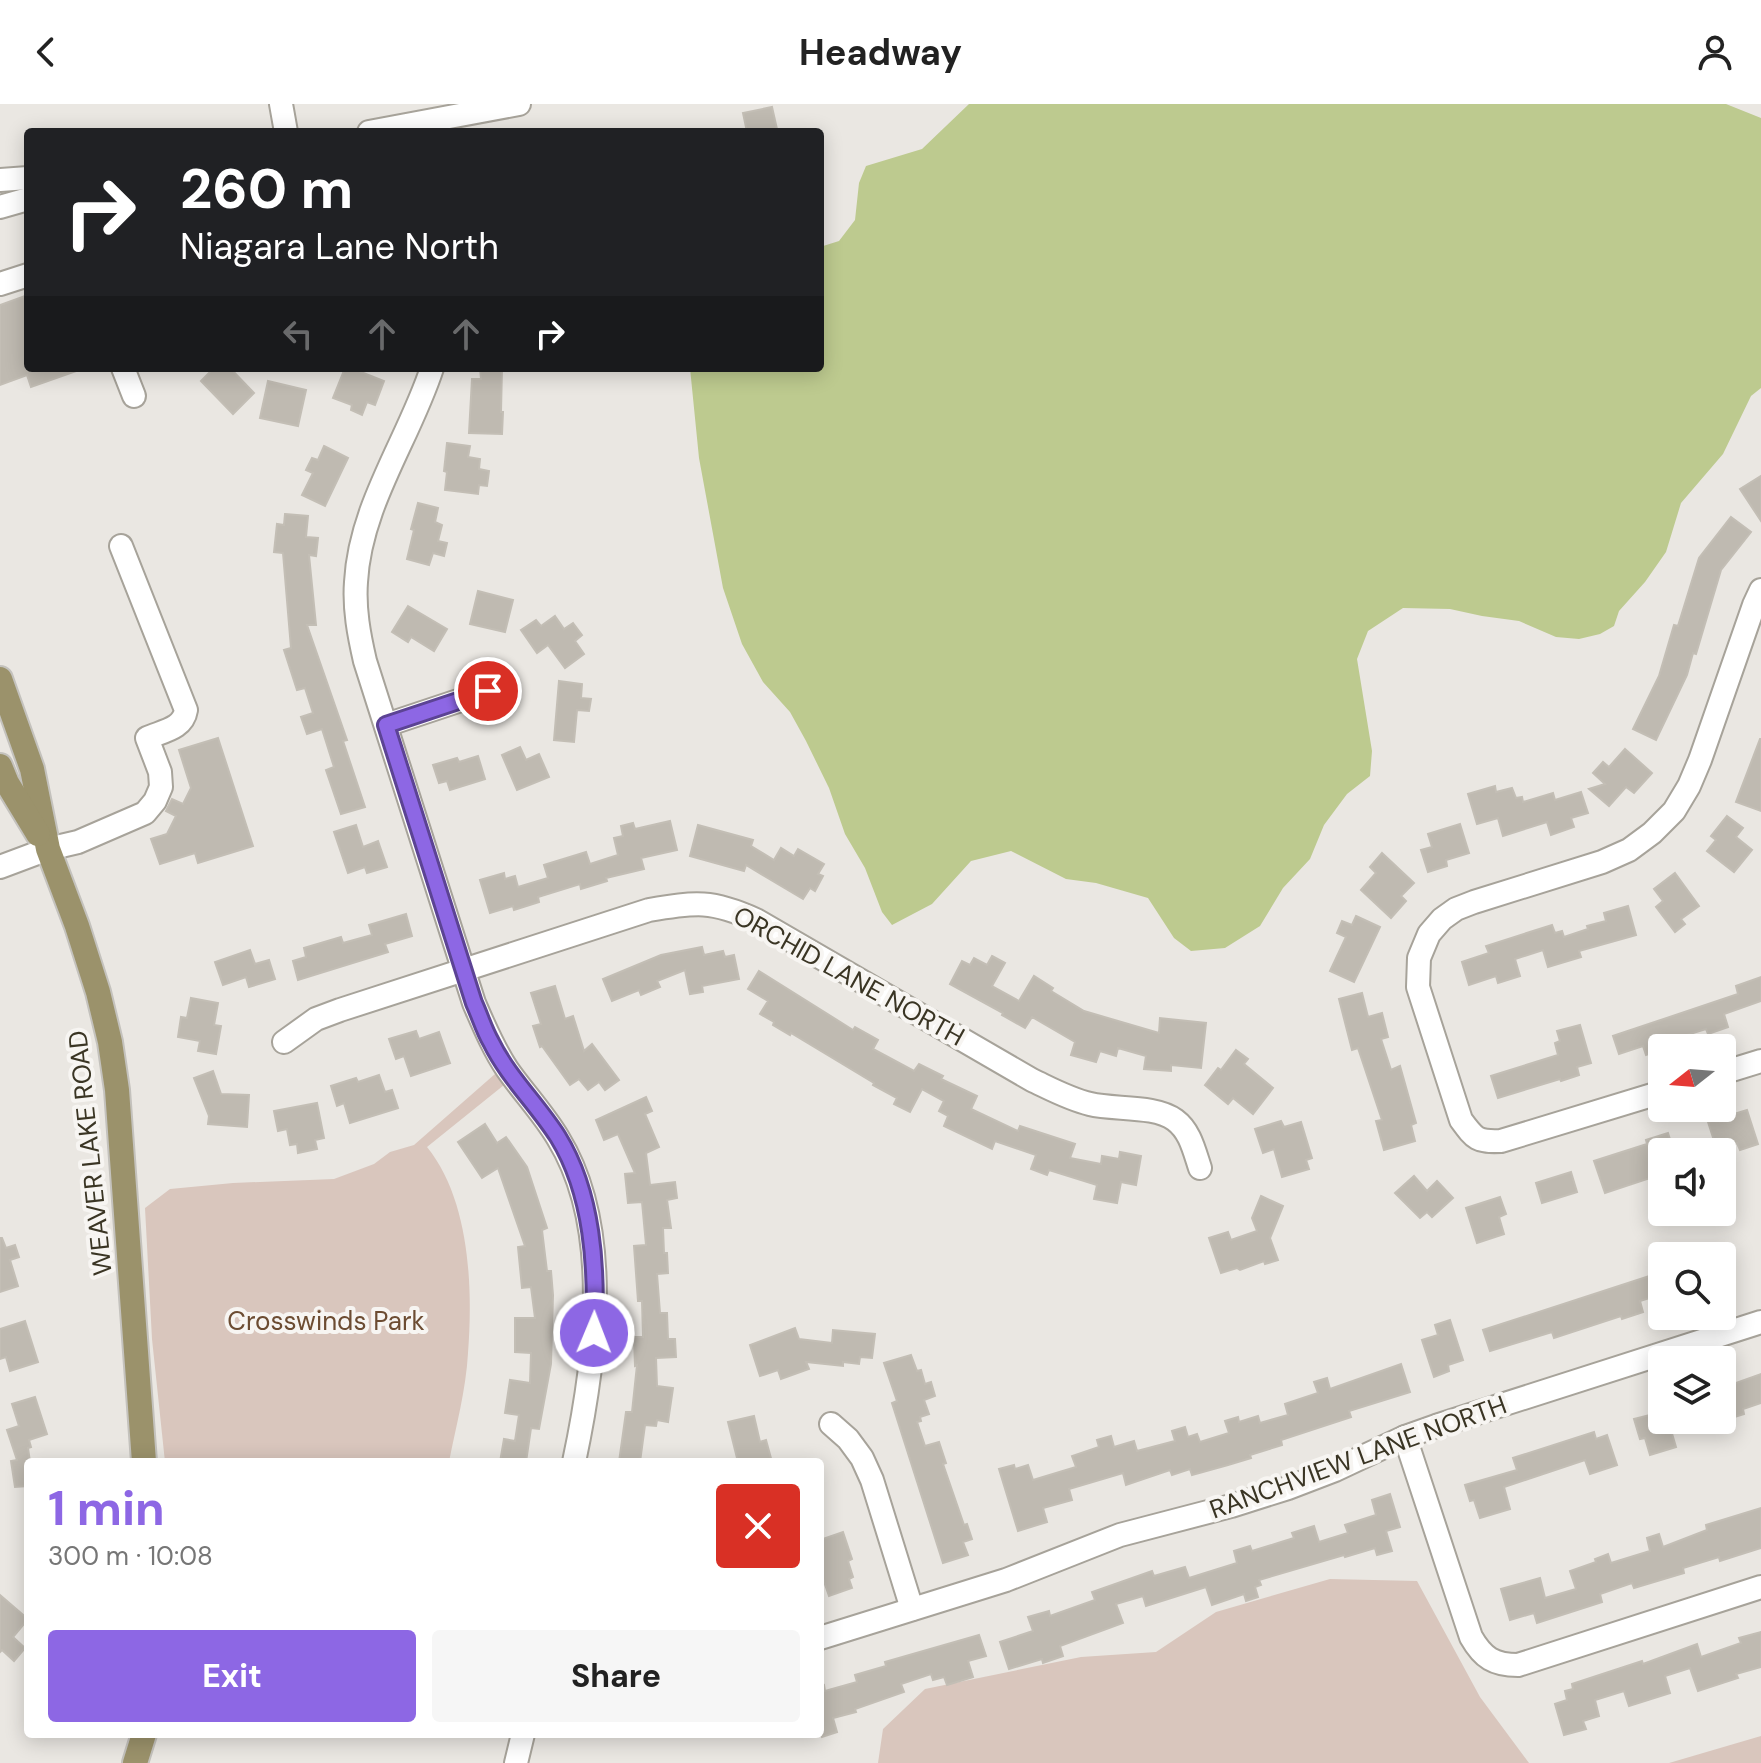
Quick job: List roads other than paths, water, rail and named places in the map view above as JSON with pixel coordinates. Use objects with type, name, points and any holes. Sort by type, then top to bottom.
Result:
[{"type":"main road","name":"WEAVER LAKE ROAD","points":[[0,679],[32,769],[48,849],[90,966],[112,1055],[144,1458]]},
{"type":"main road","name":"WEAVER LAKE ROAD","points":[[0,766],[7,783],[48,849]]},
{"type":"main road","points":[[135,1763],[143,1738]]},
{"type":"street","points":[[281,104],[285,128]]},
{"type":"street","points":[[424,127],[519,104]]},
{"type":"street","points":[[0,180],[24,178]]},
{"type":"street","points":[[0,207],[24,200]]},
{"type":"street","points":[[0,284],[24,276]]},
{"type":"street","points":[[125,372],[134,396]]},
{"type":"street","points":[[430,372],[375,502],[362,542],[356,582],[357,626],[365,661],[474,1003],[491,1043],[509,1072],[558,1138],[576,1172],[586,1210],[593,1255],[595,1311],[593,1355],[575,1458]]},
{"type":"street","points":[[0,867],[48,849],[78,842],[145,813],[161,787],[160,772],[147,738],[179,725],[186,710],[121,546]]},
{"type":"street","points":[[1648,1096],[1501,1141],[1487,1142],[1473,1137],[1455,1104],[1418,987],[1419,958],[1429,934],[1456,909],[1602,862],[1629,850],[1674,811],[1700,760],[1761,590]]},
{"type":"street","points":[[386,725],[488,691]]},
{"type":"street","name":"ORCHID LANE NORTH","points":[[284,1042],[316,1019],[464,970],[649,910],[706,903],[756,920],[1063,1095],[1091,1104],[1151,1111],[1172,1117],[1187,1131],[1200,1168]]},
{"type":"street","points":[[1736,1069],[1761,1061]]},
{"type":"street","name":"RANCHVIEW LANE NORTH","points":[[824,1637],[1006,1580],[1120,1535],[1288,1488],[1405,1437],[1761,1322]]},
{"type":"street","points":[[831,1424],[848,1439],[862,1458],[872,1480],[912,1609]]},
{"type":"street","points":[[1405,1437],[1471,1637],[1487,1658],[1501,1665],[1518,1665],[1761,1587]]},
{"type":"street","points":[[516,1763],[522,1738]]},
{"type":"park label","name":"Crosswinds Park","points":[[326,1321]]}]
